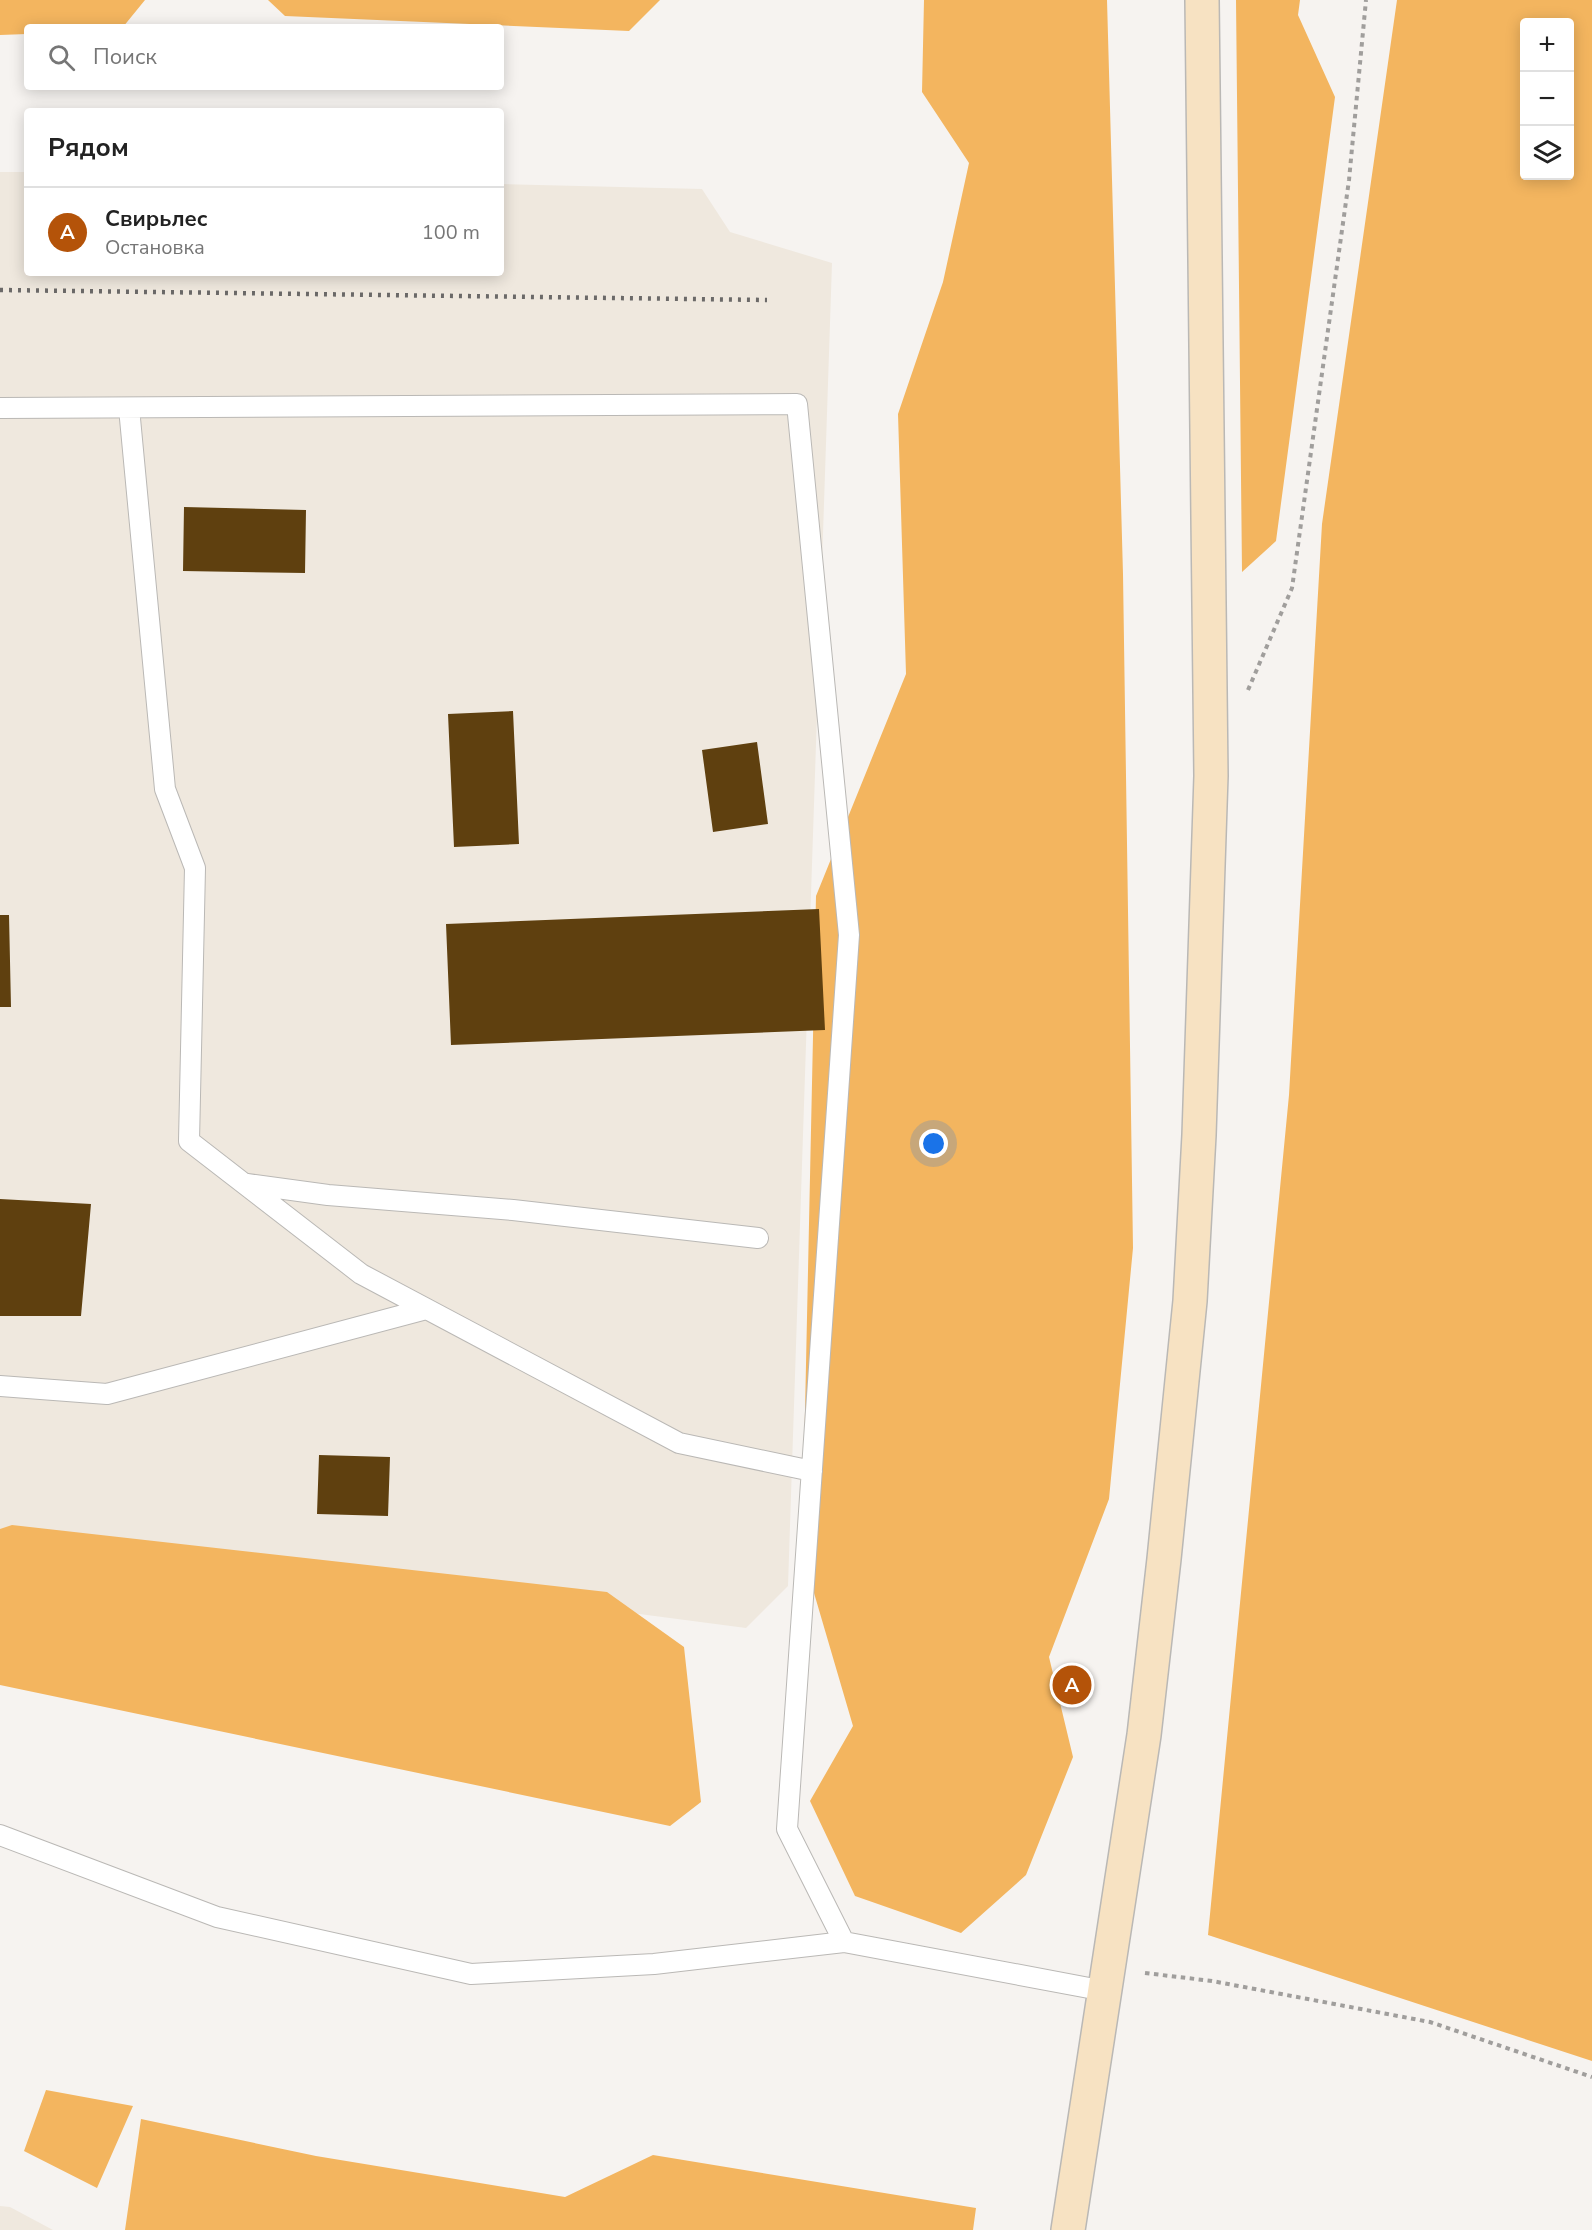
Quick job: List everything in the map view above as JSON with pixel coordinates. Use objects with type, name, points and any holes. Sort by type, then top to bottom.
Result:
[{"type":"street","points":[[1068,2230],[1144,1735],[1190,1301],[1199,1136],[1211,776],[1202,0]]},
{"type":"lane","points":[[0,408],[797,404],[849,935],[787,1830],[844,1942]]},
{"type":"lane","points":[[129,408],[165,789],[195,868],[189,1141],[361,1274],[426,1309],[679,1443],[812,1471]]},
{"type":"lane","points":[[244,1184],[328,1195],[513,1210],[758,1238]]},
{"type":"lane","points":[[0,1386],[107,1394],[426,1309]]},
{"type":"lane","points":[[0,1835],[217,1917],[471,1974],[654,1964],[844,1942],[1107,1980]]},
{"type":"path","points":[[1247,693],[1292,588],[1349,180],[1366,0]]},
{"type":"path","points":[[1107,1980],[1212,1981],[1430,2022],[1592,2077]]},
{"type":"shaded area","points":[[0,0],[145,0],[125,24],[24,24],[24,34],[0,35]]},
{"type":"shaded area","points":[[268,0],[660,0],[629,31],[285,16]]},
{"type":"shaded area","points":[[924,0],[1107,0],[1123,574],[1133,1248],[1109,1499],[1049,1657],[1073,1757],[1026,1875],[961,1933],[855,1896],[810,1801],[853,1726],[802,1552],[816,896],[906,674],[898,414],[943,282],[969,163],[922,92]]},
{"type":"shaded area","points":[[1236,0],[1300,0],[1298,15],[1335,97],[1276,541],[1242,572]]},
{"type":"shaded area","points":[[1397,0],[1592,0],[1592,2061],[1208,1935],[1289,1095],[1322,524]]},
{"type":"shaded area","points":[[0,172],[24,172],[24,276],[504,276],[504,184],[702,189],[730,232],[832,263],[788,1586],[746,1628],[0,1530]]},
{"type":"shaded area","points":[[12,1525],[607,1592],[684,1647],[701,1802],[670,1826],[0,1685],[0,1529]]},
{"type":"shaded area","points":[[46,2090],[133,2106],[97,2188],[24,2151]]},
{"type":"shaded area","points":[[141,2119],[316,2156],[565,2197],[653,2155],[976,2208],[973,2230],[125,2230]]},
{"type":"shaded area","points":[[0,2206],[10,2207],[53,2230],[0,2230]]},
{"type":"building","points":[[184,507],[306,510],[305,573],[183,571]]},
{"type":"building","points":[[513,711],[519,844],[454,847],[448,714]]},
{"type":"building","points":[[757,742],[768,824],[713,832],[702,750]]},
{"type":"building","points":[[819,909],[825,1030],[451,1045],[446,924]]},
{"type":"building","points":[[0,915],[9,915],[11,1007],[0,1007]]},
{"type":"building","points":[[0,1199],[91,1204],[81,1316],[0,1316]]},
{"type":"building","points":[[319,1455],[390,1457],[388,1516],[317,1514]]},
{"type":"railway","points":[[0,290],[767,300]]},
{"type":"place","name":"Свирьлес","points":[[1072,1685]]}]
